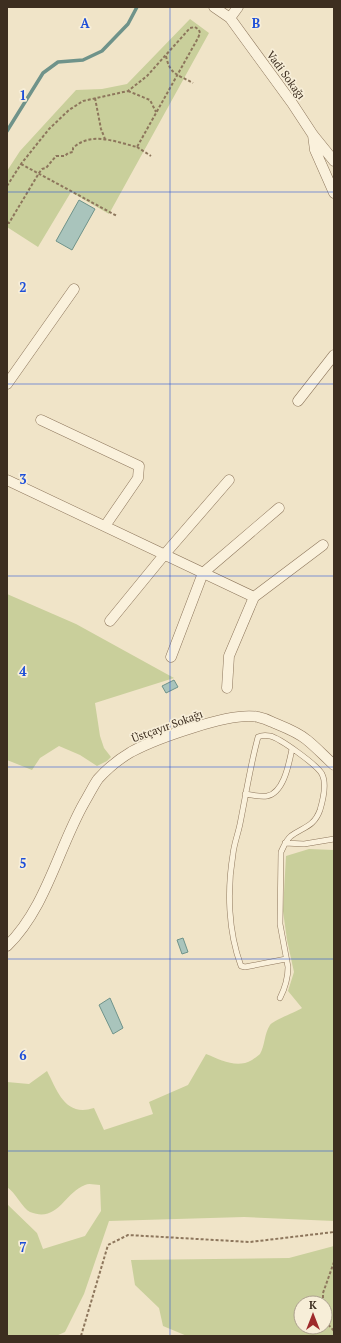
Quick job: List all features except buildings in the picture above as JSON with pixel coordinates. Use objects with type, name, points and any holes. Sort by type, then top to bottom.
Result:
[{"type":"street","name":"Vadi Sokağı","points":[[214,7],[230,18],[292,103],[313,135],[334,160]]},
{"type":"street","points":[[230,18],[238,7]]},
{"type":"street","points":[[313,135],[316,150],[334,193]]},
{"type":"street","points":[[7,384],[74,289]]},
{"type":"street","points":[[298,402],[334,355]]},
{"type":"street","points":[[41,420],[139,466],[138,478],[105,526]]},
{"type":"street","points":[[7,480],[254,597]]},
{"type":"street","points":[[110,621],[164,555],[229,480]]},
{"type":"street","points":[[171,657],[203,573],[279,508]]},
{"type":"street","points":[[227,688],[229,656],[254,597],[323,545]]},
{"type":"street","name":"Üstçayır Sokağı","points":[[7,946],[14,939],[32,914],[77,816],[98,780],[131,752],[171,735],[206,724],[235,717],[258,717],[283,726],[306,739],[334,765]]},
{"type":"lane","points":[[280,998],[287,982],[288,974],[286,959],[280,924],[281,852],[285,843],[290,837],[309,826],[316,819],[322,804],[324,784],[322,774],[314,765],[272,736],[263,735],[258,737],[245,794],[240,826],[233,852],[231,871],[231,915],[234,942],[241,966],[245,967],[286,959]]},
{"type":"lane","points":[[245,794],[267,796],[275,793],[282,783],[292,749]]},
{"type":"lane","points":[[285,843],[304,844],[334,839]]},
{"type":"path","points":[[7,186],[21,164],[49,129],[70,110],[83,101],[128,91],[147,76],[190,28],[195,27],[200,33],[198,38],[137,148]]},
{"type":"path","points":[[166,56],[168,68],[193,83]]},
{"type":"path","points":[[128,91],[150,100],[156,112]]},
{"type":"path","points":[[95,98],[101,129],[105,139]]},
{"type":"path","points":[[7,222],[9,223],[39,173],[46,168],[56,156],[65,156],[68,153],[73,152],[73,148],[86,140],[105,139],[137,148],[152,156]]},
{"type":"path","points":[[21,164],[117,216]]},
{"type":"path","points":[[81,1336],[108,1245],[128,1235],[250,1242],[334,1232]]},
{"type":"path","points":[[323,1295],[334,1262]]},
{"type":"green space","points":[[190,19],[209,33],[109,214],[71,192],[38,247],[7,227],[7,171],[20,151],[76,90],[102,89],[127,84]]},
{"type":"green space","points":[[7,594],[76,624],[174,678],[95,703],[100,736],[104,748],[111,757],[107,761],[97,766],[80,755],[59,746],[40,758],[32,770],[7,760]]},
{"type":"green space","points":[[309,849],[334,850],[334,1221],[244,1217],[109,1221],[84,1294],[65,1332],[56,1336],[7,1336],[7,1204],[37,1233],[43,1249],[85,1236],[101,1211],[100,1185],[85,1185],[71,1194],[60,1206],[47,1214],[30,1212],[27,1210],[7,1187],[7,1082],[29,1084],[47,1071],[64,1101],[69,1106],[76,1109],[84,1110],[94,1108],[104,1130],[153,1114],[149,1102],[188,1085],[206,1054],[229,1063],[241,1064],[252,1060],[260,1054],[270,1025],[302,1008],[288,991],[294,972],[287,940],[283,911],[286,856]]},
{"type":"green space","points":[[334,1246],[334,1336],[187,1336],[163,1326],[159,1308],[135,1285],[131,1260],[289,1258]]},
{"type":"water","points":[[79,200],[95,209],[72,250],[56,241]]},
{"type":"water","points":[[174,680],[178,687],[166,693],[162,686]]},
{"type":"water","points":[[183,938],[188,952],[182,954],[177,940]]},
{"type":"water","points":[[110,998],[123,1028],[113,1034],[99,1005]]},
{"type":"waterway","points":[[7,131],[43,73],[58,62],[83,60],[102,51],[128,24],[137,7]]}]
